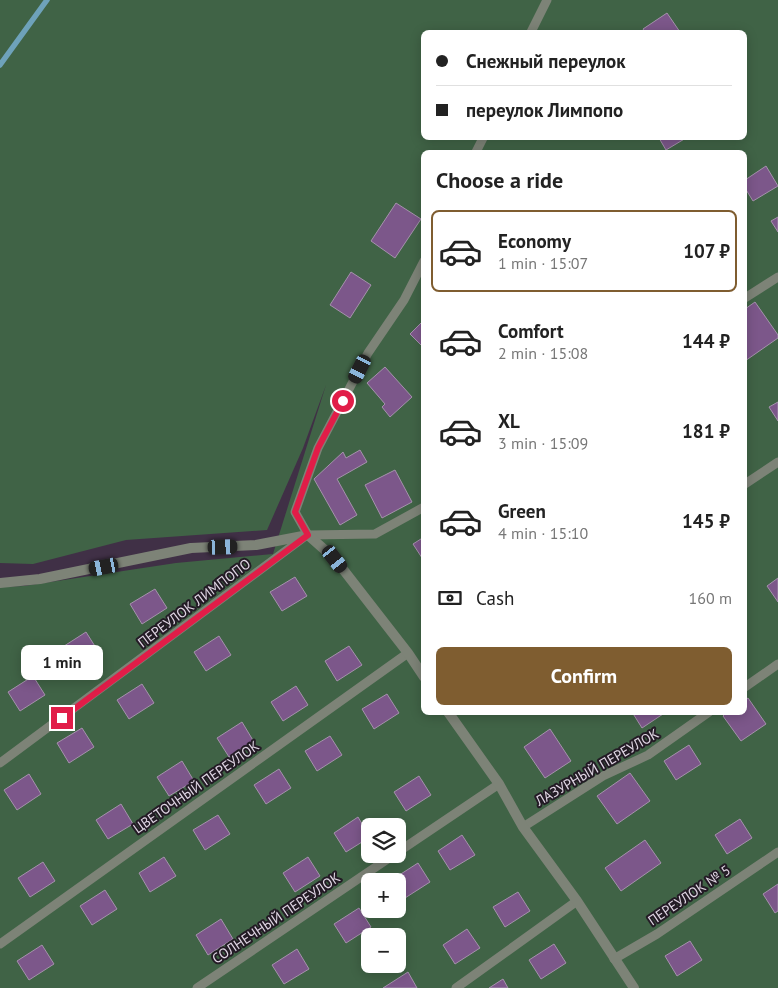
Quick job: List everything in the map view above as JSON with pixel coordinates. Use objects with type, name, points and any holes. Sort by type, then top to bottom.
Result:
[{"type":"street","points":[[0,583],[48,577],[191,548],[256,546],[308,535],[335,559],[421,672]]},
{"type":"street","points":[[450,715],[499,784],[523,826],[634,988]]},
{"type":"lane","points":[[533,30],[547,0]]},
{"type":"lane","points":[[421,267],[404,300],[368,353],[318,448],[295,512],[308,535],[375,534],[421,508]]},
{"type":"lane","points":[[747,297],[778,277]]},
{"type":"lane","points":[[747,483],[778,462]]},
{"type":"lane","name":"ПЕРЕУЛОК ЛИМПОПО","points":[[0,764],[308,535]]},
{"type":"lane","name":"ЦВЕТОЧНЫЙ ПЕРЕУЛОК","points":[[0,944],[408,653]]},
{"type":"lane","points":[[747,686],[778,664]]},
{"type":"lane","name":"ЛАЗУРНЫЙ ПЕРЕУЛОК","points":[[523,826],[604,776],[648,755],[705,715]]},
{"type":"lane","name":"СОЛНЕЧНЫЙ ПЕРЕУЛОК","points":[[406,846],[499,784]]},
{"type":"lane","name":"ПЕРЕУЛОК № 5","points":[[614,959],[657,934],[778,852]]},
{"type":"lane","name":"СОЛНЕЧНЫЙ ПЕРЕУЛОК","points":[[197,988],[381,863]]},
{"type":"lane","points":[[456,988],[576,901]]},
{"type":"green space","points":[[0,0],[778,0],[778,988],[0,988],[0,587],[24,586],[176,563],[273,554],[326,385],[303,448],[267,530],[126,540],[33,564],[0,563]]},
{"type":"building","points":[[667,13],[679,30],[644,30]]},
{"type":"building","points":[[660,140],[683,140],[666,150]]},
{"type":"building","points":[[766,166],[778,186],[753,201],[747,191],[747,179]]},
{"type":"building","points":[[396,203],[421,219],[395,258],[371,241]]},
{"type":"building","points":[[778,217],[778,232],[771,221]]},
{"type":"building","points":[[351,272],[371,285],[350,318],[330,305]]},
{"type":"building","points":[[755,302],[778,335],[778,338],[747,360],[747,308]]},
{"type":"building","points":[[421,323],[421,345],[410,334]]},
{"type":"building","points":[[385,367],[412,397],[390,417],[382,407],[385,404],[367,383]]},
{"type":"building","points":[[778,402],[778,421],[769,407]]},
{"type":"building","points":[[360,450],[367,462],[337,479],[357,515],[340,525],[314,479],[343,452],[346,458]]},
{"type":"building","points":[[395,470],[412,502],[382,518],[365,485]]},
{"type":"building","points":[[421,539],[421,556],[413,544]]},
{"type":"building","points":[[295,577],[307,596],[282,611],[270,592]]},
{"type":"building","points":[[778,578],[778,602],[767,586]]},
{"type":"building","points":[[155,589],[167,608],[142,624],[130,604]]},
{"type":"building","points":[[86,632],[98,651],[73,667],[61,648]]},
{"type":"building","points":[[219,636],[231,655],[206,671],[194,652]]},
{"type":"building","points":[[349,646],[362,665],[337,681],[325,661]]},
{"type":"building","points":[[33,676],[45,695],[20,711],[8,692]]},
{"type":"building","points":[[142,684],[154,703],[129,719],[117,700]]},
{"type":"building","points":[[296,686],[308,705],[283,721],[271,702]]},
{"type":"building","points":[[387,694],[399,713],[374,729],[362,709]]},
{"type":"building","points":[[747,699],[766,724],[741,741],[723,716],[747,715]]},
{"type":"building","points":[[634,715],[662,715],[642,728]]},
{"type":"building","points":[[242,722],[254,742],[229,757],[217,738]]},
{"type":"building","points":[[82,728],[94,747],[69,763],[57,743]]},
{"type":"building","points":[[550,729],[571,761],[545,778],[524,747]]},
{"type":"building","points":[[330,736],[342,755],[317,771],[305,751]]},
{"type":"building","points":[[689,745],[701,764],[676,780],[664,761]]},
{"type":"building","points":[[182,761],[194,781],[169,796],[157,777]]},
{"type":"building","points":[[279,769],[291,788],[266,804],[254,785]]},
{"type":"building","points":[[630,773],[650,801],[617,824],[597,796]]},
{"type":"building","points":[[29,774],[41,794],[17,810],[4,790]]},
{"type":"building","points":[[419,776],[431,795],[406,811],[394,792]]},
{"type":"building","points":[[121,804],[133,824],[108,839],[96,820]]},
{"type":"building","points":[[218,815],[230,834],[205,850],[193,830]]},
{"type":"building","points":[[358,817],[361,822],[361,843],[346,852],[334,833]]},
{"type":"building","points":[[740,819],[752,838],[727,854],[715,835]]},
{"type":"building","points":[[462,835],[475,855],[450,870],[438,851]]},
{"type":"building","points":[[645,840],[661,863],[621,891],[605,868]]},
{"type":"building","points":[[164,857],[176,876],[150,892],[139,873]]},
{"type":"building","points":[[308,857],[320,876],[295,892],[283,873]]},
{"type":"building","points":[[43,862],[55,881],[30,897],[18,878]]},
{"type":"building","points":[[418,863],[430,882],[406,897],[406,873],[402,873]]},
{"type":"building","points":[[778,884],[778,911],[775,913],[763,894]]},
{"type":"building","points":[[105,890],[117,909],[92,925],[80,906]]},
{"type":"building","points":[[518,892],[530,911],[505,927],[493,907]]},
{"type":"building","points":[[359,908],[361,918],[365,918],[371,927],[361,928],[361,933],[346,943],[334,924]]},
{"type":"building","points":[[221,919],[233,939],[208,955],[196,935]]},
{"type":"building","points":[[467,929],[480,948],[455,964],[443,945]]},
{"type":"building","points":[[690,941],[702,960],[677,976],[665,956]]},
{"type":"building","points":[[554,944],[566,963],[541,979],[529,960]]},
{"type":"building","points":[[42,945],[54,964],[29,980],[17,961]]},
{"type":"building","points":[[297,949],[309,969],[284,984],[272,965]]},
{"type":"building","points":[[408,972],[417,988],[383,988]]},
{"type":"building","points":[[503,979],[508,988],[489,988]]},
{"type":"waterway","points":[[0,65],[47,0]]},
{"type":"route","points":[[62,718],[308,535],[295,512],[318,448],[343,401]]}]
